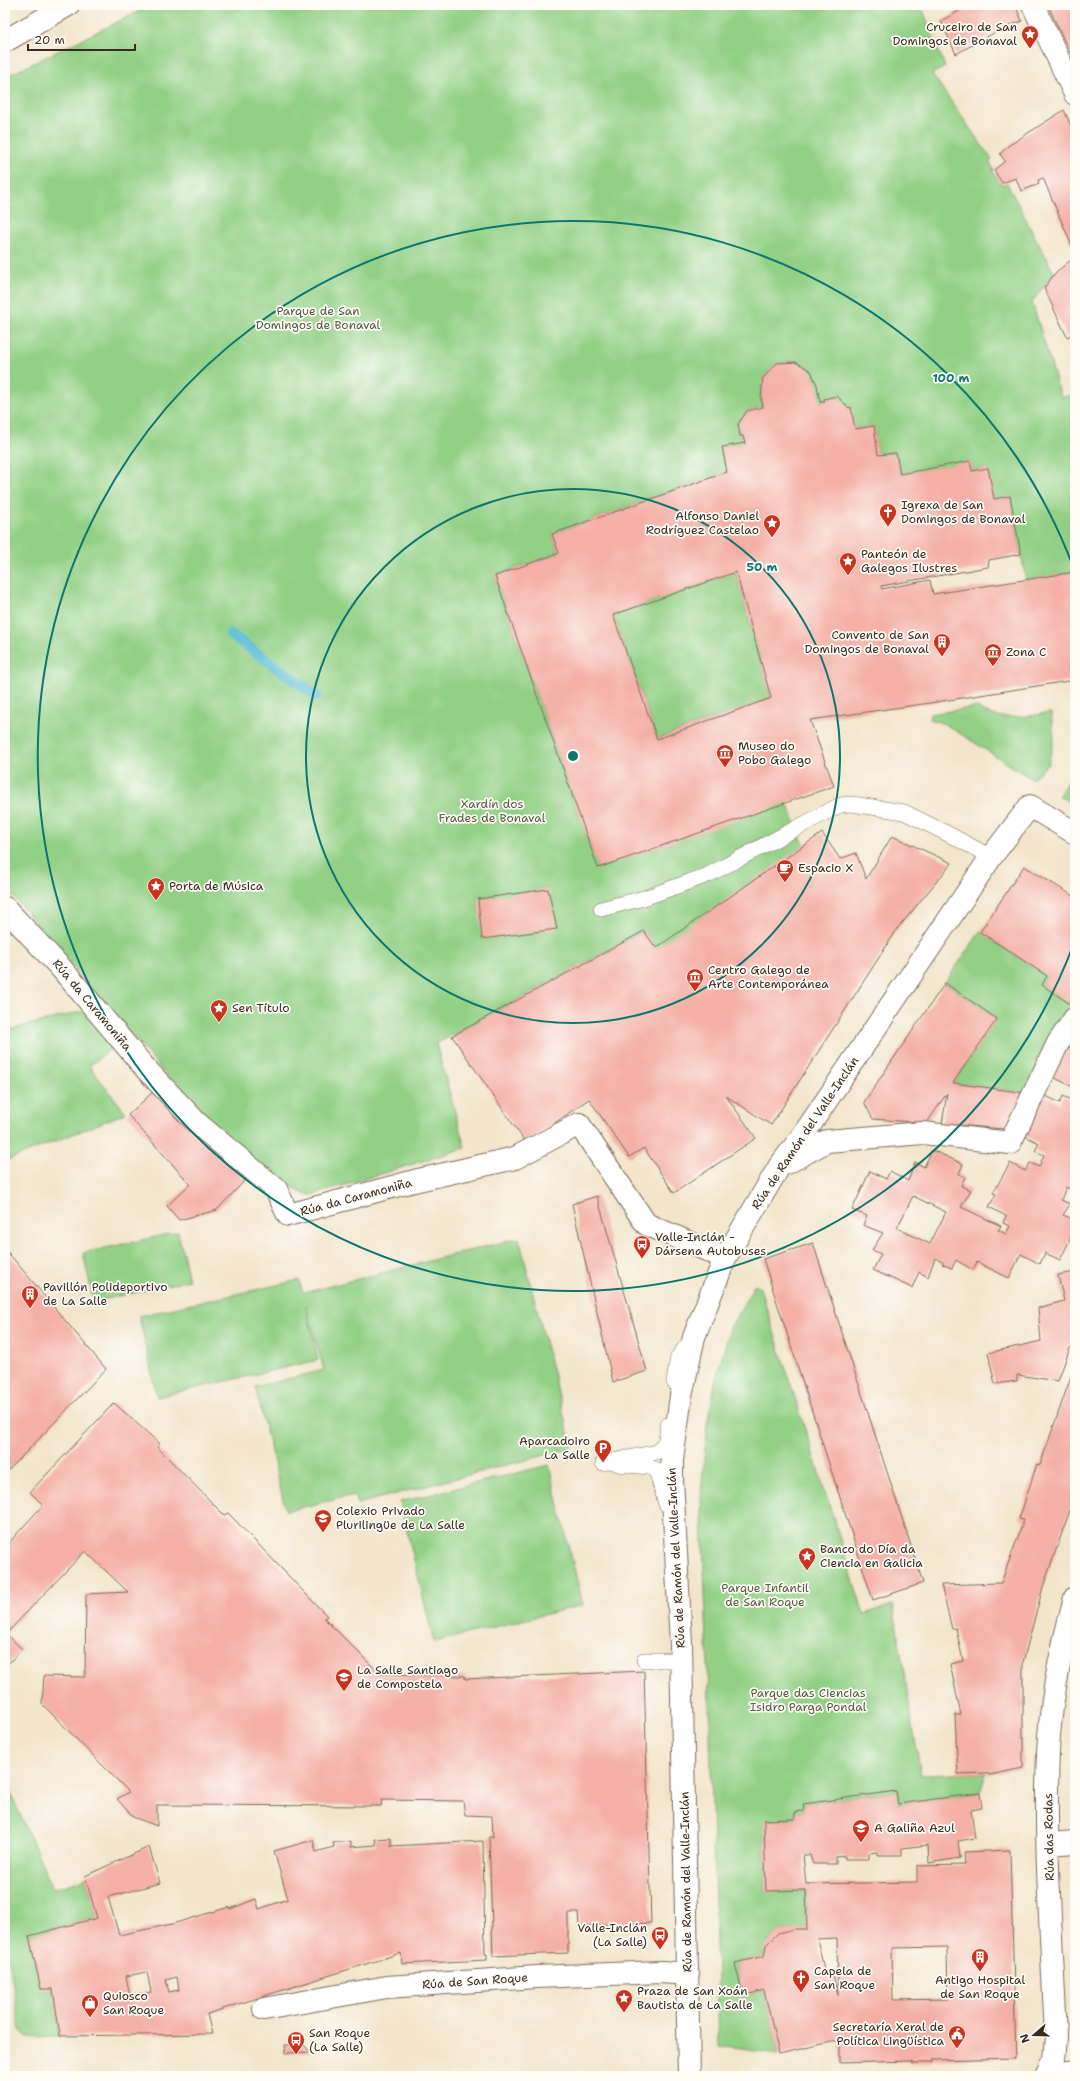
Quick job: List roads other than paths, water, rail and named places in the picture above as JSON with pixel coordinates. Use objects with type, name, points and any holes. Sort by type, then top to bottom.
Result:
[{"type":"street","points":[[5,41],[68,5]]},
{"type":"street","points":[[1033,5],[1075,94]]},
{"type":"street","name":"Rúa de Ramón del Valle-Inclán","points":[[689,2076],[681,1660],[672,1460],[681,1396],[694,1337],[725,1258],[780,1167],[990,858],[1030,806],[1075,833]]},
{"type":"street","name":"Rúa da Caramoniña","points":[[5,908],[61,968],[146,1070],[198,1124],[276,1189],[288,1215],[414,1181],[515,1158],[580,1124],[646,1224],[725,1258]]},
{"type":"street","points":[[780,1167],[827,1141],[923,1133],[1010,1143],[1058,1043],[1075,1018]]},
{"type":"street","name":"Rúa das Rodas","points":[[1048,2075],[1054,2059],[1056,2037],[1049,1844],[1048,1752],[1052,1708],[1059,1664],[1075,1598]]},
{"type":"street","points":[[1049,1844],[1075,1842]]},
{"type":"street","name":"Rúa de San Roque","points":[[264,2009],[388,1987],[536,1977],[661,1972],[688,1974]]},
{"type":"street","points":[[1048,2075],[1075,2071]]},
{"type":"lane","points":[[601,910],[644,898],[708,875],[840,805],[852,804],[904,812],[954,837],[990,858]]},
{"type":"lane","points":[[676,1540],[656,1470],[649,1467],[604,1463],[656,1452],[666,1441],[678,1357],[694,1337]]},
{"type":"lane","points":[[644,1660],[681,1660]]},
{"type":"waterway","points":[[230,634],[317,696]]},
{"type":"place","name":"Cruceiro de San Domingos de Bonaval","points":[[1030,49]]},
{"type":"place","name":"Igrexa de San Domingos de Bonaval","points":[[888,527]]},
{"type":"place","name":"Alfonso Daniel Rodríguez Castelao","points":[[772,538]]},
{"type":"place","name":"Panteón de Galegos Ilustres","points":[[848,576]]},
{"type":"place","name":"Convento de San Domingos de Bonaval","points":[[942,657]]},
{"type":"place","name":"Zona C","points":[[993,667]]},
{"type":"place","name":"Museo do Pobo Galego","points":[[725,768]]},
{"type":"place","name":"Espacio X","points":[[785,883]]},
{"type":"place","name":"Porta de Música","points":[[156,901]]},
{"type":"place","name":"Centro Galego de Arte Contemporánea","points":[[695,992]]},
{"type":"place","name":"Sen Título","points":[[219,1023]]},
{"type":"place","name":"Valle-Inclán - Dársena Autobuses","points":[[642,1259]]},
{"type":"place","name":"Pavillón Polideportivo de La Salle","points":[[30,1309]]},
{"type":"place","name":"Aparcadoiro La Salle","points":[[603,1463]]},
{"type":"place","name":"Colexio Privado Plurilingüe de La Salle","points":[[323,1533]]},
{"type":"place","name":"Banco do Día da Ciencia en Galicia","points":[[807,1571]]},
{"type":"place","name":"La Salle Santiago de Compostela","points":[[344,1692]]},
{"type":"place","name":"A Galiña Azul","points":[[861,1843]]},
{"type":"place","name":"Valle-Inclán (La Salle)","points":[[660,1950]]},
{"type":"place","name":"Antigo Hospital de San Roque","points":[[980,1972]]},
{"type":"place","name":"Capela de San Roque","points":[[801,1993]]},
{"type":"place","name":"Praza de San Xoán Bautista de La Salle","points":[[624,2013]]},
{"type":"place","name":"Quiosco San Roque","points":[[90,2018]]},
{"type":"place","name":"Secretaría Xeral de Política Lingüística","points":[[957,2049]]},
{"type":"place","name":"San Roque (La Salle)","points":[[296,2055]]},
{"type":"park label","name":"Parque de San Domingos de Bonaval","points":[[318,318]]},
{"type":"park label","name":"Xardín dos Frades de Bonaval","points":[[492,811]]},
{"type":"park label","name":"Parque Infantil de San Roque","points":[[765,1595]]},
{"type":"park label","name":"Parque das Ciencias Isidro Parga Pondal","points":[[808,1700]]}]
